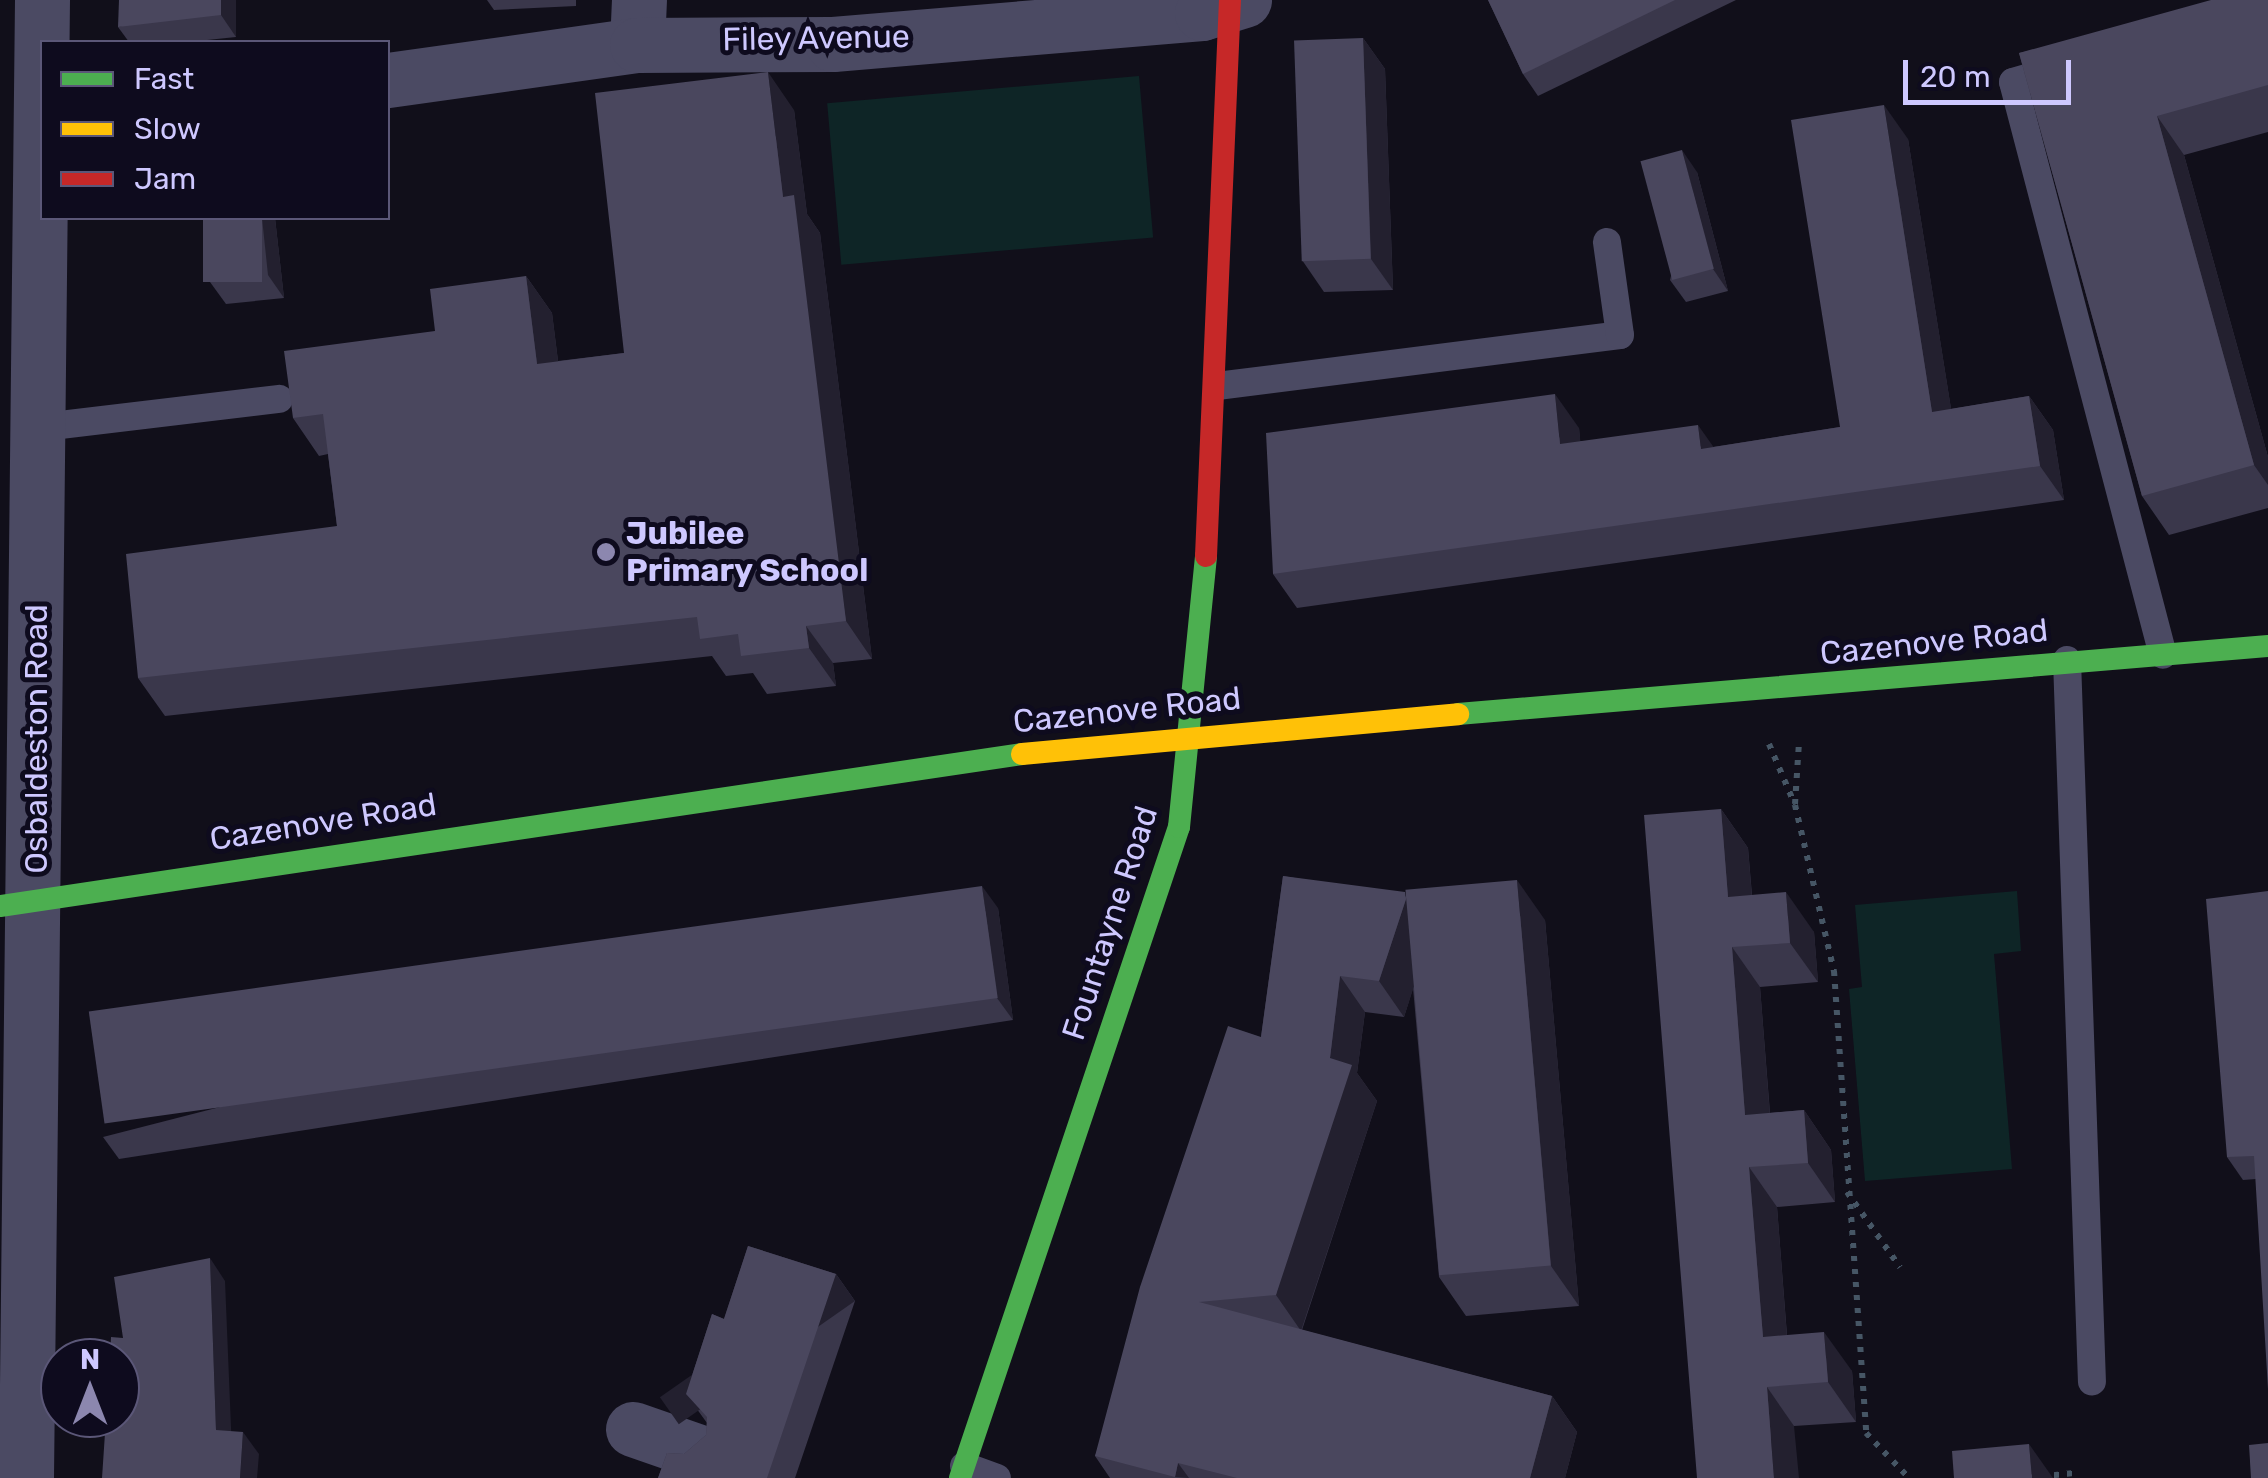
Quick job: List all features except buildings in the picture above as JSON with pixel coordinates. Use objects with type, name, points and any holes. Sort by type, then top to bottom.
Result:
[{"type":"street","name":"Osbaldeston Road","points":[[26,1478],[18,903],[35,428],[27,142],[42,0]]},
{"type":"street","name":"Filey Avenue","points":[[390,80],[638,22],[833,44],[1235,2]]},
{"type":"street","name":"Fountayne Road","points":[[962,1472],[1179,827],[1192,734],[1217,386],[1235,2]]},
{"type":"street","name":"Cazenove Road","points":[[18,903],[1192,734],[1803,688],[2067,660],[2268,646]]},
{"type":"street","points":[[633,1429],[696,1451]]},
{"type":"lane","points":[[2086,61],[2013,82],[2163,655]]},
{"type":"lane","points":[[1217,386],[1620,335],[1608,242]]},
{"type":"lane","points":[[35,428],[279,400]]},
{"type":"lane","points":[[2067,660],[2092,1382]]},
{"type":"lane","points":[[962,1472],[998,1478]]},
{"type":"path","points":[[1794,806],[1803,688]]},
{"type":"path","points":[[1747,692],[1794,806],[1834,971],[1846,1191],[1866,1433],[1909,1478]]},
{"type":"path","points":[[1846,1191],[1900,1266]]},
{"type":"path","points":[[2028,1478],[2074,1473]]},
{"type":"green space","points":[[1139,76],[1153,237],[841,265],[827,103]]},
{"type":"green space","points":[[2017,891],[2021,951],[1994,954],[2012,1169],[1865,1181],[1849,989],[1862,987],[1855,905]]},
{"type":"traffic: fast","points":[[960,1478],[1179,827],[1206,556]]},
{"type":"traffic: fast","points":[[1458,714],[2268,646]]},
{"type":"traffic: fast","points":[[0,906],[1022,754]]},
{"type":"traffic: slow","points":[[1022,754],[1458,714]]},
{"type":"traffic: jam","points":[[1206,556],[1230,0]]},
{"type":"place","name":"Jubilee Primary School","points":[[606,552]]}]
